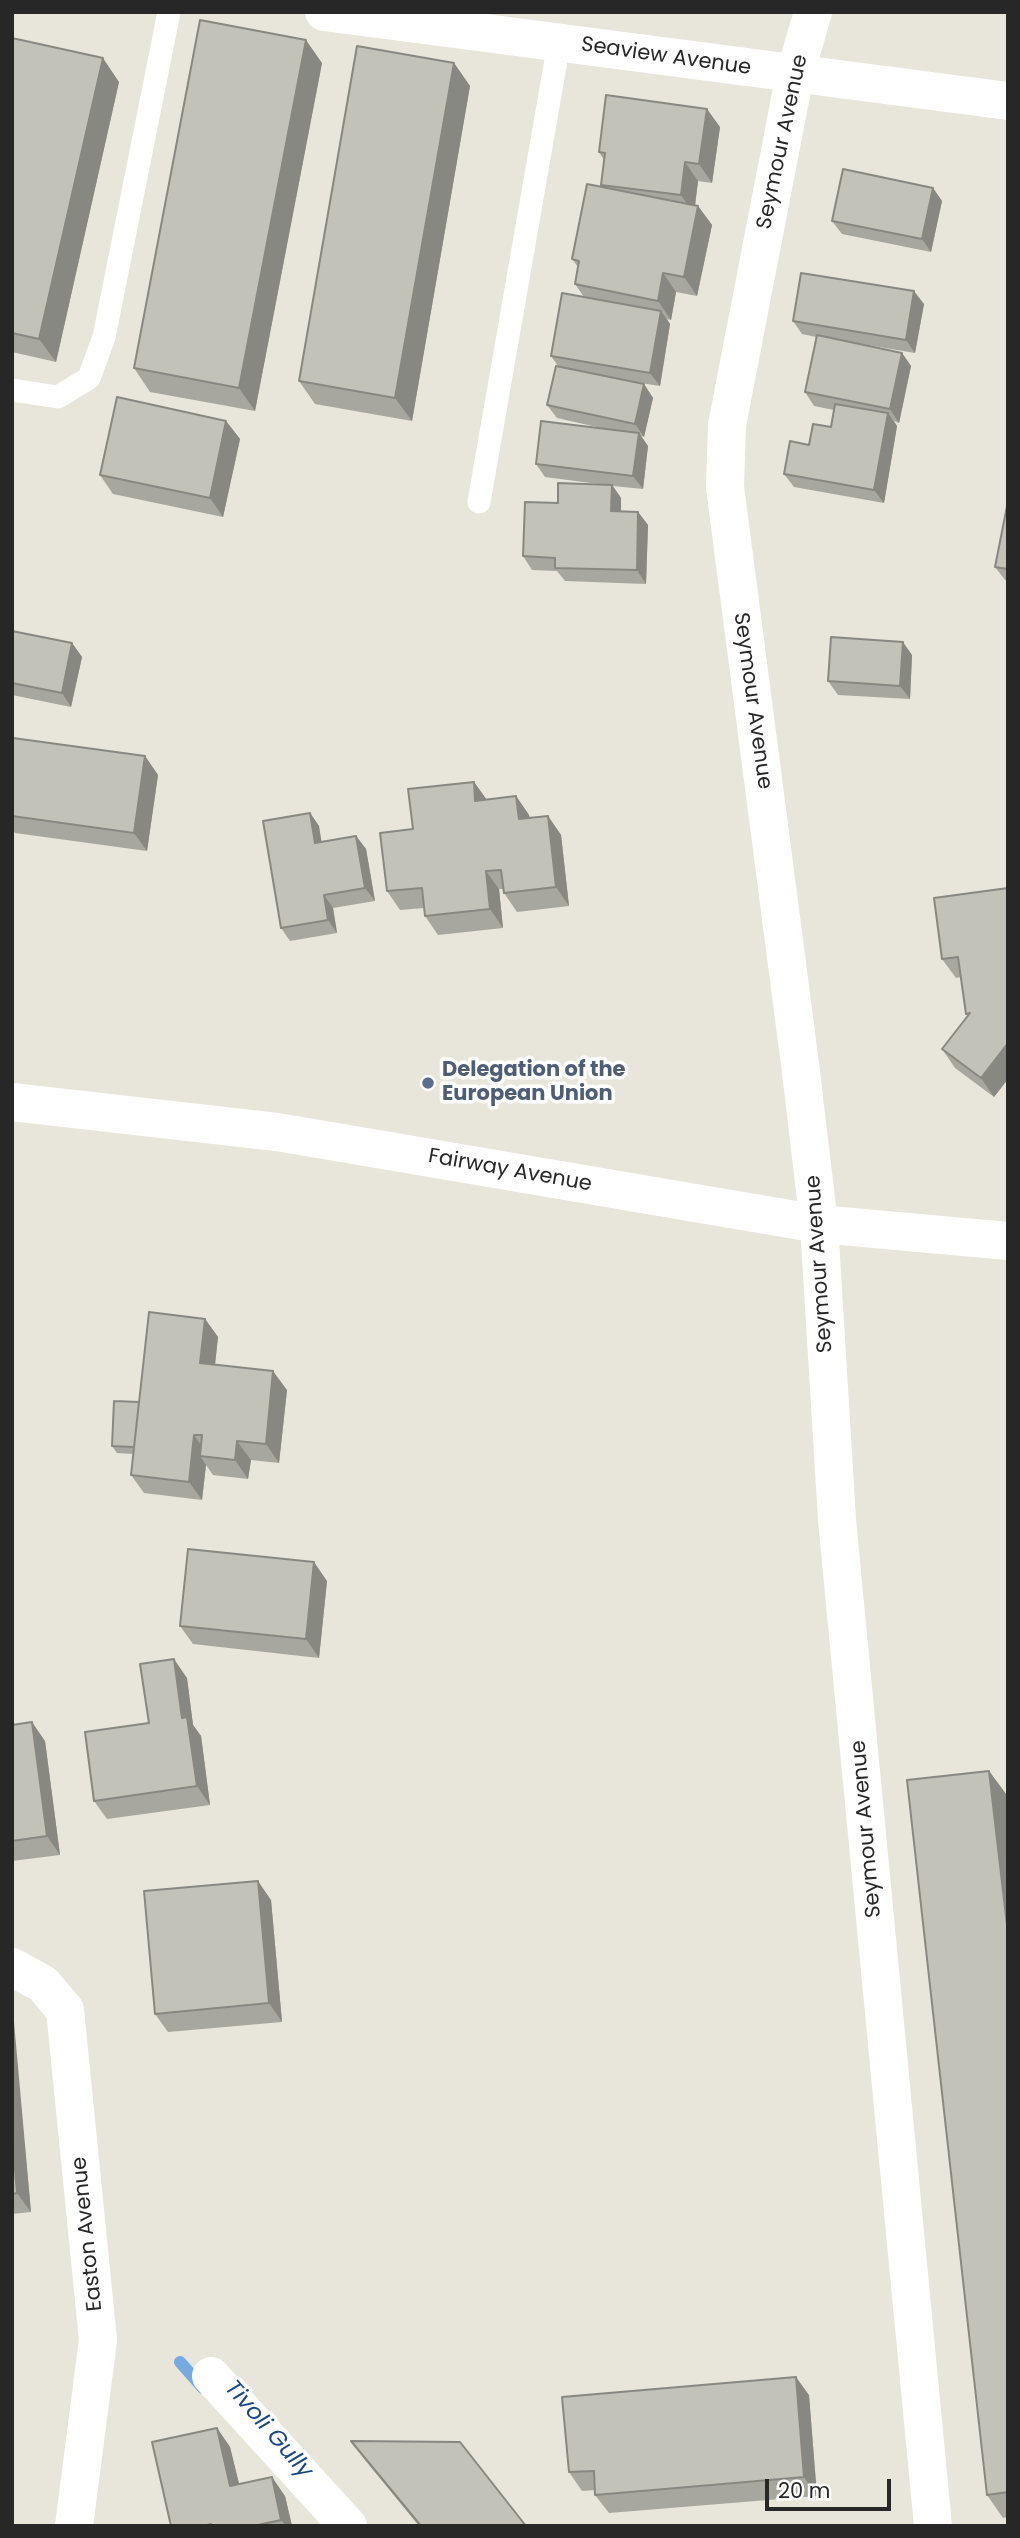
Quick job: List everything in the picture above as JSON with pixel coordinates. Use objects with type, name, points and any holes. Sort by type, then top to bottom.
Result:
[{"type":"street","name":"Seaview Avenue","points":[[324,12],[561,28],[794,74],[1008,101]]},
{"type":"street","name":"Seymour Avenue","points":[[813,12],[794,74],[727,425],[725,487],[819,1224],[837,1520],[933,2526]]},
{"type":"street","name":"Fairway Avenue","points":[[12,1102],[276,1132],[819,1224],[1008,1241]]},
{"type":"street","name":"Easton Avenue","points":[[12,1967],[43,1983],[65,2010],[98,2340],[74,2526]]},
{"type":"street","points":[[211,2376],[348,2526]]},
{"type":"lane","points":[[12,390],[58,397],[89,378],[104,337],[169,12]]},
{"type":"lane","points":[[478,502],[561,28]]},
{"type":"building","points":[[200,20],[306,40],[239,388],[134,368]]},
{"type":"building","points":[[12,38],[103,58],[39,339],[12,333]]},
{"type":"building","points":[[357,46],[454,63],[395,398],[299,381]]},
{"type":"building","points":[[606,95],[707,109],[699,164],[685,162],[681,195],[601,185],[605,153],[599,152]]},
{"type":"building","points":[[843,169],[933,188],[922,239],[832,221]]},
{"type":"building","points":[[587,184],[698,206],[684,277],[663,273],[658,301],[575,284],[579,261],[572,259]]},
{"type":"building","points":[[801,273],[914,291],[906,340],[793,321]]},
{"type":"building","points":[[562,293],[661,311],[650,373],[551,356]]},
{"type":"building","points":[[817,335],[902,353],[890,409],[805,392]]},
{"type":"building","points":[[556,366],[644,384],[635,424],[547,405]]},
{"type":"building","points":[[117,397],[226,421],[210,498],[100,475]]},
{"type":"building","points":[[835,404],[888,413],[874,490],[784,474],[790,441],[809,445],[813,424],[831,427]]},
{"type":"building","points":[[541,421],[639,433],[633,476],[536,464]]},
{"type":"building","points":[[558,483],[612,485],[611,511],[638,512],[637,570],[555,568],[555,558],[523,556],[525,502],[558,503]]},
{"type":"building","points":[[1008,501],[1008,569],[995,567]]},
{"type":"building","points":[[12,631],[72,643],[62,693],[12,683]]},
{"type":"building","points":[[831,637],[903,642],[900,686],[828,681]]},
{"type":"building","points":[[13,738],[145,756],[134,833],[12,816]]},
{"type":"building","points":[[474,782],[475,801],[516,796],[519,819],[548,816],[556,887],[504,893],[501,870],[486,871],[490,909],[425,916],[422,888],[387,891],[380,833],[413,829],[408,789]]},
{"type":"building","points":[[310,813],[315,843],[356,836],[365,888],[324,895],[328,920],[281,928],[263,821]]},
{"type":"building","points":[[1008,888],[1008,1043],[981,1078],[942,1049],[970,1013],[966,1014],[958,957],[942,959],[934,898]]},
{"type":"building","points":[[149,1312],[205,1319],[200,1363],[273,1371],[266,1444],[237,1441],[235,1460],[200,1456],[202,1435],[194,1435],[189,1482],[131,1475]]},
{"type":"building","points":[[114,1401],[139,1402],[134,1447],[112,1446]]},
{"type":"building","points":[[188,1549],[314,1562],[306,1639],[180,1626]]},
{"type":"building","points":[[174,1659],[182,1718],[187,1717],[197,1786],[94,1801],[85,1732],[149,1723],[140,1664]]},
{"type":"building","points":[[32,1722],[47,1836],[12,1841],[12,1725]]},
{"type":"building","points":[[989,1771],[1008,1934],[1008,2492],[987,2495],[907,1780]]},
{"type":"building","points":[[258,1881],[269,2003],[155,2014],[144,1891]]},
{"type":"building","points":[[12,2135],[17,2193],[12,2194]]},
{"type":"building","points":[[796,2377],[804,2477],[595,2495],[594,2471],[569,2472],[562,2397]]},
{"type":"building","points":[[217,2428],[230,2486],[272,2477],[281,2520],[253,2526],[171,2526],[152,2442]]},
{"type":"building","points":[[351,2441],[460,2442],[526,2526],[421,2526]]},
{"type":"waterway","name":"Tivoli Gully","points":[[180,2362],[203,2388]]},
{"type":"place","name":"Delegation of the European Union","points":[[428,1083]]}]
